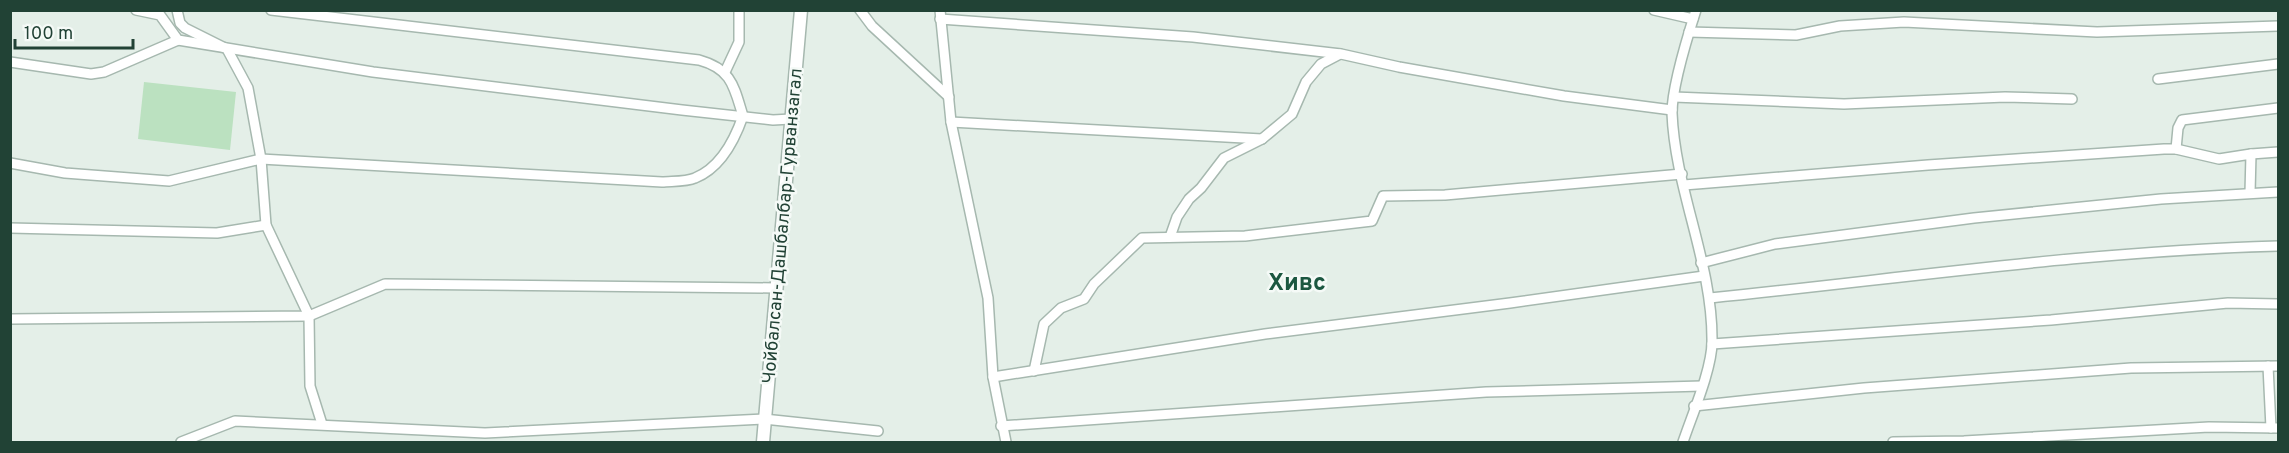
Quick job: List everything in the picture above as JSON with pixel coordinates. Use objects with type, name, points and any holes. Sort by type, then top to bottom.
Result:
[{"type":"street","points":[[136,10],[160,15],[178,40]]},
{"type":"street","points":[[177,10],[180,23],[185,28],[226,49],[248,88],[261,159],[266,225],[309,316],[310,386],[322,424]]},
{"type":"street","points":[[10,164],[64,173],[169,181],[261,159],[673,181],[694,179],[712,168],[728,148],[743,116],[735,87],[725,72],[716,64],[699,60],[271,10]]},
{"type":"street","points":[[725,72],[739,42],[740,10]]},
{"type":"street","name":"Чойбалсан-Дашбалбар-Гурванзагал","points":[[763,442],[801,10]]},
{"type":"street","points":[[860,10],[872,26],[949,97]]},
{"type":"street","points":[[1654,10],[1695,15],[1689,32],[1672,110],[1684,185],[1710,298],[1712,344],[1702,386],[1683,442]]},
{"type":"street","points":[[1006,442],[993,377],[988,298],[951,122],[940,15],[1193,37],[1341,54],[1398,67],[1564,96],[1672,110]]},
{"type":"street","points":[[1689,32],[1796,35],[1840,26],[1904,22],[2097,32],[2278,26]]},
{"type":"street","points":[[10,62],[91,74],[104,72],[178,40],[373,72],[773,120],[791,119]]},
{"type":"street","points":[[1170,237],[1177,217],[1224,158],[1262,139],[1292,114],[1306,82],[1321,64],[1341,54]]},
{"type":"street","points":[[2158,78],[2278,64]]},
{"type":"street","points":[[1674,97],[1844,104],[2005,97],[2072,99]]},
{"type":"street","points":[[2176,149],[2178,128],[2182,120],[2278,108]]},
{"type":"street","points":[[951,122],[1262,139]]},
{"type":"street","points":[[1684,185],[1928,165],[2176,149],[2220,159],[2278,152]]},
{"type":"street","points":[[2250,193],[2251,154]]},
{"type":"street","points":[[1034,371],[1044,324],[1061,308],[1084,299],[1094,284],[1142,238],[1245,236],[1372,221],[1383,196],[1445,195],[1682,174]]},
{"type":"street","points":[[1701,263],[1775,244],[1974,218],[2161,199],[2278,192]]},
{"type":"street","points":[[10,228],[217,233],[266,225]]},
{"type":"street","points":[[1710,298],[2032,263],[2218,248],[2278,246]]},
{"type":"street","points":[[993,377],[1265,334],[1704,276]]},
{"type":"street","points":[[10,319],[309,316],[385,284],[776,288]]},
{"type":"street","points":[[1712,344],[2051,321],[2228,303],[2278,304]]},
{"type":"street","points":[[1694,406],[1864,388],[2131,368],[2273,366],[2275,428],[2209,427],[1975,441],[1893,442]]},
{"type":"street","points":[[1001,426],[1486,392],[1702,386]]},
{"type":"street","points":[[181,442],[235,421],[485,433],[764,418],[878,430]]},
{"type":"green space","points":[[144,82],[236,92],[230,150],[138,139]]},
{"type":"district","name":"Хивс","points":[[1297,282]]}]
